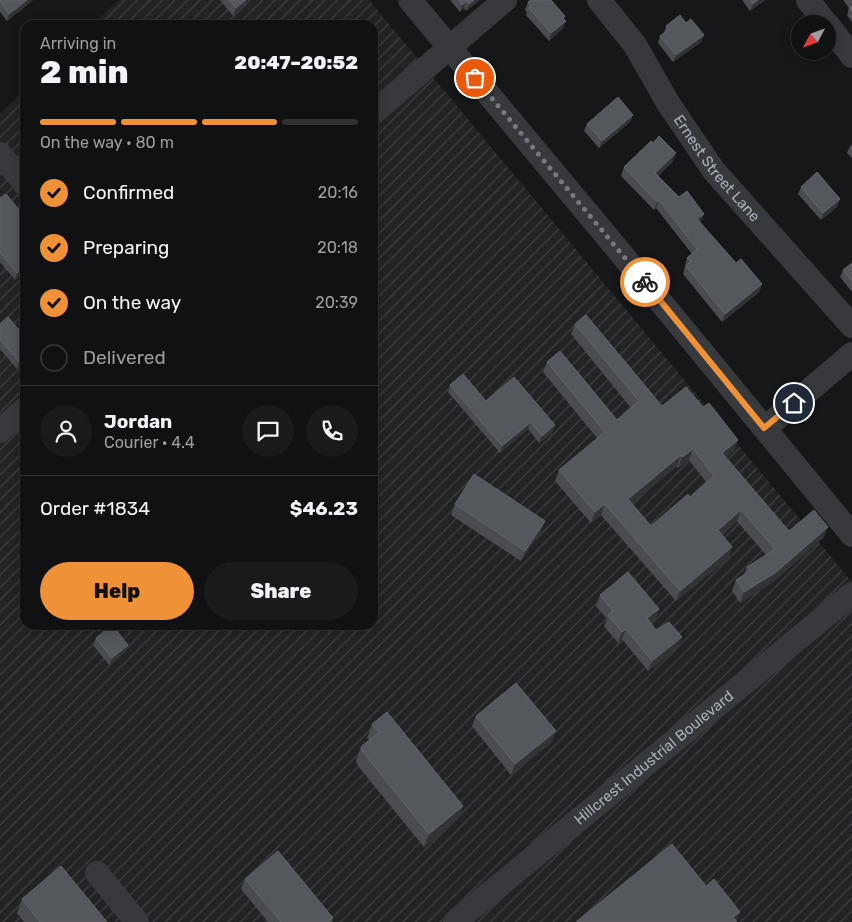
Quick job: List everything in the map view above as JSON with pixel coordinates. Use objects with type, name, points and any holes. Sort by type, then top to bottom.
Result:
[{"type":"street","points":[[410,0],[852,535]]},
{"type":"street","points":[[378,109],[505,0]]},
{"type":"street","name":"Ernest Street Lane","points":[[599,0],[635,45],[658,88],[714,171],[852,326]]},
{"type":"street","points":[[808,0],[820,15]]},
{"type":"street","points":[[836,36],[852,56]]},
{"type":"street","points":[[0,154],[20,178]]},
{"type":"street","points":[[764,428],[852,354]]},
{"type":"street","points":[[0,431],[20,413]]},
{"type":"street","name":"Hillcrest Industrial Boulevard","points":[[455,922],[852,594]]},
{"type":"street","points":[[96,873],[137,922]]},
{"type":"shaded area","points":[[119,0],[369,0],[852,582],[852,922],[0,922],[0,114],[20,95],[20,630],[378,630],[378,20],[97,20]]},
{"type":"building","points":[[0,0],[27,0],[9,14]]},
{"type":"building","points":[[229,0],[246,0],[236,8]]},
{"type":"building","points":[[459,0],[474,0],[469,4],[467,1],[462,5]]},
{"type":"building","points":[[531,0],[551,0],[565,16],[563,18],[566,21],[551,33],[529,8],[531,6],[528,2]]},
{"type":"building","points":[[750,0],[758,0],[753,4]]},
{"type":"building","points":[[680,15],[686,23],[691,19],[704,35],[676,55],[660,36],[669,29],[666,26]]},
{"type":"building","points":[[618,97],[633,115],[602,141],[587,124]]},
{"type":"building","points":[[659,136],[676,153],[655,173],[679,197],[687,191],[704,214],[697,219],[736,263],[741,259],[762,284],[725,314],[686,266],[691,261],[687,258],[697,249],[659,200],[657,202],[624,167],[651,141],[653,143]]},
{"type":"building","points":[[817,172],[840,199],[823,213],[801,187]]},
{"type":"building","points":[[6,194],[20,211],[20,270],[17,273],[0,252],[0,198]]},
{"type":"building","points":[[852,263],[852,282],[843,270]]},
{"type":"building","points":[[586,315],[662,406],[686,387],[703,407],[709,403],[738,440],[722,453],[789,531],[814,510],[828,527],[775,573],[744,592],[736,580],[750,571],[747,567],[775,549],[741,510],[718,530],[732,547],[680,591],[605,504],[595,512],[559,470],[605,432],[547,362],[560,351],[617,420],[639,401],[575,324]],"holes":[[[693,449],[714,476],[690,497],[688,494],[651,526],[628,499],[681,455],[682,457]]]},
{"type":"building","points":[[8,317],[20,331],[19,362],[0,339],[0,324]]},
{"type":"building","points":[[463,374],[486,401],[514,377],[555,425],[542,436],[531,422],[502,446],[450,385]]},
{"type":"building","points":[[474,474],[545,521],[525,551],[455,504]]},
{"type":"building","points":[[628,572],[659,609],[647,618],[656,630],[669,622],[682,637],[652,661],[626,629],[622,632],[608,615],[613,611],[600,595]]},
{"type":"building","points":[[106,630],[116,630],[128,645],[112,658],[96,638]]},
{"type":"building","points":[[516,683],[556,731],[515,764],[476,716]]},
{"type":"building","points":[[387,712],[463,806],[429,834],[363,752],[361,747],[379,732],[372,724]]},
{"type":"building","points":[[672,844],[706,886],[714,879],[740,912],[733,917],[737,922],[576,922]]},
{"type":"building","points":[[278,851],[333,918],[328,922],[281,922],[245,879]]},
{"type":"building","points":[[61,866],[107,922],[40,922],[22,899]]},
{"type":"way so far","points":[[475,78],[645,282]]},
{"type":"route","points":[[645,282],[764,428],[794,403]]}]
